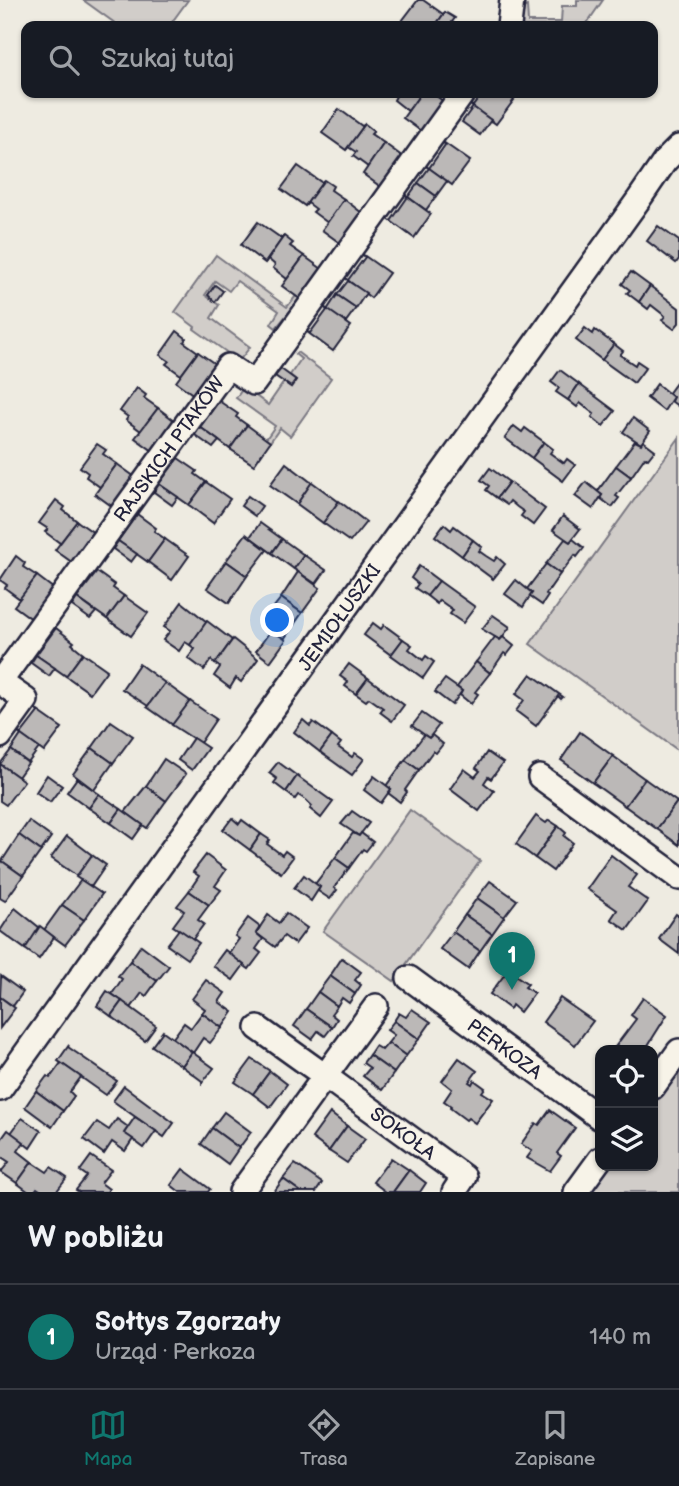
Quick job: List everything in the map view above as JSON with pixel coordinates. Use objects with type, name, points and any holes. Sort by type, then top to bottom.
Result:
[{"type":"street","points":[[510,21],[512,0]]},
{"type":"street","name":"RAJSKICH PTAKÓW","points":[[0,736],[26,700],[0,682],[228,366],[254,383],[459,98]]},
{"type":"street","name":"JEMIOŁUSZKI","points":[[0,1089],[656,173],[679,147]]},
{"type":"street","points":[[540,778],[679,878]]},
{"type":"street","name":"PERKOZA","points":[[410,978],[595,1114]]},
{"type":"street","points":[[241,1192],[376,1006]]},
{"type":"street","name":"SOKOŁA","points":[[258,1028],[464,1177],[454,1192]]},
{"type":"street","points":[[658,1080],[679,1051]]},
{"type":"street","points":[[576,1192],[595,1166]]},
{"type":"shaded area","points":[[83,0],[188,0],[173,21],[112,21]]},
{"type":"shaded area","points":[[577,0],[603,0],[588,21],[561,21],[562,6],[577,6]]},
{"type":"shaded area","points":[[527,6],[528,21],[521,21],[520,9]]},
{"type":"shaded area","points":[[216,255],[287,307],[296,296],[300,299],[276,328],[271,324],[279,311],[237,281],[229,291],[215,281],[205,295],[219,305],[211,318],[250,347],[239,361],[175,312]]},
{"type":"shaded area","points":[[297,352],[331,378],[290,436],[280,428],[270,442],[266,439],[275,426],[236,398],[244,387],[268,405],[284,382],[291,387],[296,380],[290,375],[301,359],[295,354]]},
{"type":"shaded area","points":[[679,438],[679,751],[530,644]]},
{"type":"shaded area","points":[[410,810],[480,861],[394,981],[323,931]]},
{"type":"shaded area","points":[[679,1065],[679,1192],[587,1192],[602,1171],[658,1171],[658,1094]]},
{"type":"building","points":[[418,0],[423,0],[443,14],[445,12],[439,21],[402,21]]},
{"type":"building","points":[[445,12],[455,18],[453,21],[439,21]]},
{"type":"building","points":[[395,98],[417,98],[408,111],[394,100]]},
{"type":"building","points":[[417,98],[439,98],[443,101],[421,131],[403,118]]},
{"type":"building","points":[[479,98],[514,100],[496,124],[470,105],[473,106]]},
{"type":"building","points":[[473,107],[491,120],[480,135],[462,122]]},
{"type":"building","points":[[339,109],[362,126],[365,124],[346,150],[322,133]]},
{"type":"building","points":[[365,124],[374,131],[371,134],[384,143],[368,167],[353,156],[356,152],[348,147]]},
{"type":"building","points":[[443,142],[470,161],[452,185],[426,166],[429,168],[445,145]]},
{"type":"building","points":[[384,143],[403,157],[381,187],[363,174]]},
{"type":"building","points":[[298,166],[321,182],[324,180],[305,206],[281,189]]},
{"type":"building","points":[[429,168],[447,181],[436,196],[418,183]]},
{"type":"building","points":[[324,180],[333,186],[331,190],[344,199],[328,223],[313,212],[316,209],[308,203],[305,206]]},
{"type":"building","points":[[418,183],[436,196],[426,210],[408,197]]},
{"type":"building","points":[[405,195],[431,214],[414,238],[388,219],[391,221],[407,198]]},
{"type":"building","points":[[344,199],[362,213],[340,243],[322,230]]},
{"type":"building","points":[[258,222],[281,238],[284,236],[265,263],[241,245]]},
{"type":"building","points":[[658,226],[679,241],[679,259],[676,263],[647,241]]},
{"type":"building","points":[[284,236],[293,243],[290,246],[304,256],[287,279],[273,268],[275,265],[268,259],[265,263]]},
{"type":"building","points":[[362,254],[389,273],[371,298],[345,278],[348,280],[365,257]]},
{"type":"building","points":[[304,256],[322,269],[300,299],[282,286]]},
{"type":"building","points":[[631,272],[650,286],[639,302],[627,293],[630,290],[622,284]]},
{"type":"building","points":[[348,281],[366,293],[356,308],[337,295]]},
{"type":"building","points":[[215,285],[223,291],[215,302],[208,295]]},
{"type":"building","points":[[650,286],[679,308],[679,323],[674,329],[662,320],[665,316],[651,305],[648,309],[639,302]]},
{"type":"building","points":[[337,295],[356,308],[345,323],[327,310]]},
{"type":"building","points":[[324,307],[351,326],[333,351],[307,332],[310,333],[327,310]]},
{"type":"building","points":[[585,328],[593,334],[595,330],[614,344],[602,360],[576,340]]},
{"type":"building","points":[[177,331],[186,338],[184,342],[198,352],[181,375],[166,364],[169,361],[160,355]]},
{"type":"building","points":[[614,344],[623,351],[620,355],[635,365],[637,361],[646,367],[634,383],[602,360]]},
{"type":"building","points":[[198,352],[215,364],[194,395],[176,382]]},
{"type":"building","points":[[281,369],[296,380],[291,387],[275,376]]},
{"type":"building","points":[[560,370],[579,384],[568,400],[556,392],[559,388],[551,382]]},
{"type":"building","points":[[679,379],[679,407],[671,401],[673,397],[668,394]]},
{"type":"building","points":[[579,384],[615,411],[603,426],[592,417],[594,414],[580,403],[577,407],[568,400]]},
{"type":"building","points":[[657,384],[673,397],[664,411],[647,398]]},
{"type":"building","points":[[137,388],[146,395],[144,398],[158,408],[141,431],[126,420],[128,417],[120,411]]},
{"type":"building","points":[[219,401],[238,414],[236,417],[247,425],[230,449],[200,427]]},
{"type":"building","points":[[158,408],[175,421],[153,451],[135,438]]},
{"type":"building","points":[[633,418],[650,431],[641,444],[623,432]]},
{"type":"building","points":[[247,425],[270,442],[254,465],[230,449]]},
{"type":"building","points":[[514,426],[522,432],[525,428],[544,442],[532,458],[505,438]]},
{"type":"building","points":[[200,427],[219,441],[213,448],[195,435]]},
{"type":"building","points":[[635,441],[641,444],[643,441],[655,450],[648,459],[645,457],[631,477],[616,466]]},
{"type":"building","points":[[544,442],[553,449],[550,453],[564,463],[567,459],[575,465],[563,481],[532,458]]},
{"type":"building","points":[[97,444],[106,450],[103,454],[117,464],[100,487],[86,477],[88,473],[80,467]]},
{"type":"building","points":[[178,458],[197,471],[195,474],[206,482],[189,505],[159,484]]},
{"type":"building","points":[[286,463],[312,483],[297,504],[270,485]]},
{"type":"building","points":[[117,464],[135,477],[113,507],[95,494]]},
{"type":"building","points":[[616,466],[631,477],[616,496],[619,498],[612,507],[600,498],[602,495],[597,492]]},
{"type":"building","points":[[490,468],[509,482],[497,498],[486,490],[489,486],[481,480]]},
{"type":"building","points":[[206,482],[230,499],[213,523],[189,505]]},
{"type":"building","points":[[312,482],[339,502],[323,523],[297,504]]},
{"type":"building","points":[[509,482],[545,509],[533,525],[521,516],[524,512],[510,501],[507,505],[497,498]]},
{"type":"building","points":[[586,482],[602,495],[593,509],[575,496]]},
{"type":"building","points":[[159,484],[178,497],[172,505],[154,492]]},
{"type":"building","points":[[248,496],[262,506],[255,516],[241,506]]},
{"type":"building","points":[[56,500],[65,507],[63,510],[77,521],[60,543],[45,532],[48,529],[39,523]]},
{"type":"building","points":[[339,501],[366,522],[350,542],[323,523]]},
{"type":"building","points":[[137,514],[156,528],[154,531],[165,539],[148,562],[118,541]]},
{"type":"building","points":[[563,516],[580,529],[570,542],[553,530]]},
{"type":"building","points":[[77,521],[94,533],[73,563],[55,550]]},
{"type":"building","points":[[260,523],[282,539],[272,553],[250,537]]},
{"type":"building","points":[[444,524],[451,530],[454,526],[473,540],[462,556],[435,536]]},
{"type":"building","points":[[246,534],[267,550],[247,576],[226,561]]},
{"type":"building","points":[[165,539],[189,556],[172,580],[148,562]]},
{"type":"building","points":[[282,539],[304,555],[294,569],[272,553]]},
{"type":"building","points":[[565,539],[570,542],[573,539],[584,548],[560,574],[546,564]]},
{"type":"building","points":[[473,540],[482,547],[479,551],[494,561],[497,557],[505,564],[493,579],[462,556]]},
{"type":"building","points":[[118,541],[137,554],[131,562],[113,549]]},
{"type":"building","points":[[304,555],[326,570],[316,584],[294,569]]},
{"type":"building","points":[[16,556],[25,563],[23,567],[37,576],[20,599],[5,588],[7,585],[0,580]]},
{"type":"building","points":[[226,561],[247,576],[229,603],[207,588]]},
{"type":"building","points":[[546,564],[560,574],[542,605],[529,596],[532,593],[527,589]]},
{"type":"building","points":[[419,566],[439,581],[427,596],[415,588],[418,584],[411,578]]},
{"type":"building","points":[[97,572],[115,585],[113,588],[124,596],[107,619],[77,598]]},
{"type":"building","points":[[298,572],[320,588],[302,613],[281,598]]},
{"type":"building","points":[[37,576],[54,589],[32,619],[14,606]]},
{"type":"building","points":[[516,580],[532,593],[523,607],[505,594]]},
{"type":"building","points":[[439,581],[475,607],[463,623],[450,614],[453,610],[439,600],[437,604],[427,596]]},
{"type":"building","points":[[124,596],[148,613],[131,636],[107,619]]},
{"type":"building","points":[[77,598],[96,612],[90,619],[72,606]]},
{"type":"building","points":[[281,598],[302,613],[284,639],[261,623]]},
{"type":"building","points":[[182,602],[207,622],[190,645],[185,642],[179,651],[163,640],[170,631],[164,627]]},
{"type":"building","points":[[493,615],[510,627],[500,640],[482,629]]},
{"type":"building","points":[[207,621],[232,640],[215,664],[211,660],[204,670],[188,658],[195,649],[190,645]]},
{"type":"building","points":[[373,623],[381,629],[384,625],[403,639],[391,655],[364,635]]},
{"type":"building","points":[[56,628],[83,653],[66,676],[36,655]]},
{"type":"building","points":[[271,630],[286,640],[270,662],[256,651]]},
{"type":"building","points":[[495,637],[500,640],[503,637],[514,646],[507,655],[504,653],[490,673],[476,662]]},
{"type":"building","points":[[233,639],[258,659],[241,682],[236,678],[230,688],[214,676],[220,667],[215,664]]},
{"type":"building","points":[[403,639],[412,645],[409,649],[423,660],[426,656],[434,662],[423,678],[391,655]]},
{"type":"building","points":[[83,653],[107,670],[90,693],[66,676]]},
{"type":"building","points":[[36,655],[55,668],[49,676],[31,663]]},
{"type":"building","points":[[476,662],[490,673],[475,692],[478,694],[471,704],[460,695],[462,691],[457,687]]},
{"type":"building","points":[[139,664],[165,683],[148,706],[122,689]]},
{"type":"building","points":[[349,664],[368,678],[356,694],[345,686],[348,682],[340,676]]},
{"type":"building","points":[[531,674],[563,697],[561,699],[558,696],[536,726],[516,711],[524,700],[516,694]]},
{"type":"building","points":[[368,678],[404,705],[392,721],[380,712],[383,708],[369,698],[366,701],[356,694]]},
{"type":"building","points":[[445,679],[462,691],[452,705],[435,692]]},
{"type":"building","points":[[165,683],[190,701],[173,725],[147,707]]},
{"type":"building","points":[[190,701],[216,719],[200,743],[172,725]]},
{"type":"building","points":[[35,709],[62,728],[44,752],[18,733],[21,734],[38,712]]},
{"type":"building","points":[[422,713],[439,725],[429,738],[412,726]]},
{"type":"building","points":[[303,720],[310,726],[313,722],[332,736],[320,752],[294,732]]},
{"type":"building","points":[[111,721],[133,736],[113,763],[92,748]]},
{"type":"building","points":[[580,732],[613,756],[593,783],[561,760]]},
{"type":"building","points":[[21,735],[39,748],[28,763],[11,750]]},
{"type":"building","points":[[424,735],[429,738],[432,735],[443,744],[436,753],[433,751],[419,770],[405,760]]},
{"type":"building","points":[[332,736],[341,743],[338,747],[352,757],[355,753],[364,759],[352,775],[320,752]]},
{"type":"building","points":[[193,738],[208,748],[192,770],[178,760]]},
{"type":"building","points":[[92,748],[113,763],[94,790],[73,774]]},
{"type":"building","points":[[11,750],[28,763],[18,777],[0,764]]},
{"type":"building","points":[[487,752],[503,763],[491,779],[488,777],[484,783],[494,791],[479,811],[450,789],[464,769],[475,777],[480,771],[476,768]]},
{"type":"building","points":[[613,756],[645,779],[625,806],[593,783]]},
{"type":"building","points":[[164,759],[186,774],[166,801],[146,786]]},
{"type":"building","points":[[405,760],[419,770],[400,802],[388,793],[391,789],[386,786]]},
{"type":"building","points":[[278,762],[297,776],[286,792],[274,783],[277,779],[269,773]]},
{"type":"building","points":[[0,764],[24,781],[6,805],[0,801]]},
{"type":"building","points":[[47,775],[62,786],[50,802],[36,792]]},
{"type":"building","points":[[297,776],[333,802],[321,818],[310,809],[312,806],[306,800],[298,795],[295,799],[286,792]]},
{"type":"building","points":[[374,776],[391,789],[381,803],[364,790]]},
{"type":"building","points":[[77,778],[99,794],[89,808],[67,792]]},
{"type":"building","points":[[645,779],[677,802],[657,829],[625,806]]},
{"type":"building","points":[[146,786],[166,801],[147,828],[125,812]]},
{"type":"building","points":[[99,794],[121,809],[111,823],[89,808]]},
{"type":"building","points":[[677,802],[679,803],[679,845],[657,829]]},
{"type":"building","points":[[121,809],[143,825],[133,839],[111,823]]},
{"type":"building","points":[[352,811],[369,823],[359,836],[341,824]]},
{"type":"building","points":[[536,816],[546,823],[549,820],[558,826],[535,858],[516,844]]},
{"type":"building","points":[[232,818],[239,824],[242,820],[261,834],[250,850],[223,830]]},
{"type":"building","points":[[29,821],[51,837],[41,851],[19,835]]},
{"type":"building","points":[[558,826],[566,833],[564,836],[573,843],[553,871],[535,858]]},
{"type":"building","points":[[353,833],[359,836],[361,833],[373,842],[366,851],[363,849],[349,868],[335,858]]},
{"type":"building","points":[[261,834],[270,840],[267,844],[282,855],[285,851],[293,857],[281,873],[250,850]]},
{"type":"building","points":[[19,835],[41,851],[23,876],[2,861]]},
{"type":"building","points":[[67,836],[92,855],[77,876],[51,858]]},
{"type":"building","points":[[92,855],[106,865],[91,887],[76,877]]},
{"type":"building","points":[[206,855],[226,870],[215,886],[221,890],[209,905],[189,891],[199,876],[193,872]]},
{"type":"building","points":[[611,855],[637,875],[628,887],[648,901],[627,930],[611,919],[617,910],[587,889]]},
{"type":"building","points":[[335,858],[349,868],[334,888],[337,890],[330,899],[318,891],[320,887],[315,884]]},
{"type":"building","points":[[2,861],[23,876],[5,901],[0,898]]},
{"type":"building","points":[[304,875],[320,887],[311,901],[294,888]]},
{"type":"building","points":[[81,880],[102,894],[84,920],[62,905]]},
{"type":"building","points":[[490,881],[517,900],[504,917],[477,898]]},
{"type":"building","points":[[189,891],[209,905],[198,920],[204,924],[193,939],[173,926],[184,911],[177,906]]},
{"type":"building","points":[[477,898],[504,917],[492,934],[465,915]]},
{"type":"building","points":[[62,905],[84,920],[65,945],[44,930]]},
{"type":"building","points":[[15,908],[40,928],[25,949],[0,931]]},
{"type":"building","points":[[286,913],[307,928],[295,944],[284,936],[275,947],[256,933],[268,915],[279,923]]},
{"type":"building","points":[[676,914],[679,916],[679,954],[659,939]]},
{"type":"building","points":[[465,915],[492,934],[480,951],[453,932]]},
{"type":"building","points":[[248,918],[260,927],[256,933],[263,939],[256,949],[261,953],[249,969],[228,954],[239,939],[235,936]]},
{"type":"building","points":[[40,926],[54,937],[39,959],[25,949]]},
{"type":"building","points":[[179,929],[199,943],[187,959],[167,945]]},
{"type":"building","points":[[453,932],[480,951],[468,969],[440,949]]},
{"type":"building","points":[[141,945],[169,966],[157,981],[130,961]]},
{"type":"building","points":[[225,950],[244,965],[233,980],[213,966]]},
{"type":"building","points":[[342,958],[361,972],[355,980],[361,985],[355,994],[330,976]]},
{"type":"building","points":[[130,961],[157,981],[146,996],[142,993],[131,1008],[112,994],[122,979],[118,976]]},
{"type":"building","points":[[508,970],[528,984],[525,987],[534,993],[520,1012],[512,1005],[510,1009],[490,994]]},
{"type":"building","points":[[1,976],[23,992],[13,1006],[0,997]]},
{"type":"building","points":[[330,976],[355,994],[349,1003],[342,998],[337,1006],[318,992]]},
{"type":"building","points":[[206,980],[225,993],[219,1002],[233,1012],[222,1028],[202,1013],[205,1009],[192,999]]},
{"type":"building","points":[[107,991],[122,1001],[111,1016],[97,1006]]},
{"type":"building","points":[[318,992],[337,1006],[331,1014],[337,1019],[332,1027],[306,1009]]},
{"type":"building","points":[[0,997],[15,1008],[0,1028]]},
{"type":"building","points":[[560,998],[593,1021],[575,1045],[543,1022]]},
{"type":"building","points":[[643,998],[667,1015],[648,1045],[616,1045],[636,1019],[631,1015]]},
{"type":"building","points":[[122,1001],[156,1026],[145,1041],[111,1016]]},
{"type":"building","points":[[306,1009],[332,1027],[325,1036],[318,1031],[312,1039],[294,1026]]},
{"type":"building","points":[[412,1009],[431,1022],[419,1039],[394,1021],[399,1013],[406,1017]]},
{"type":"building","points":[[202,1013],[222,1028],[210,1043],[203,1038],[193,1053],[173,1038],[184,1023],[191,1028]]},
{"type":"building","points":[[394,1021],[419,1039],[406,1056],[388,1043],[394,1035],[387,1030]]},
{"type":"building","points":[[163,1031],[192,1052],[182,1066],[152,1046]]},
{"type":"building","points":[[388,1043],[406,1056],[394,1073],[369,1055],[375,1046],[382,1050]]},
{"type":"building","points":[[69,1045],[68,1047],[117,1081],[106,1095],[58,1061]]},
{"type":"building","points":[[192,1052],[214,1068],[202,1083],[182,1066]]},
{"type":"building","points":[[369,1055],[394,1073],[382,1090],[363,1076],[370,1068],[363,1063]]},
{"type":"building","points":[[459,1058],[477,1071],[469,1082],[472,1084],[474,1080],[485,1088],[482,1092],[493,1099],[475,1123],[468,1118],[466,1120],[444,1101],[452,1089],[442,1081]]},
{"type":"building","points":[[252,1059],[270,1071],[253,1094],[235,1082]]},
{"type":"building","points":[[61,1063],[81,1077],[70,1092],[74,1096],[63,1111],[36,1091]]},
{"type":"building","points":[[270,1071],[287,1084],[270,1107],[253,1094]]},
{"type":"building","points":[[124,1086],[174,1123],[164,1137],[113,1101]]},
{"type":"building","points":[[36,1091],[63,1111],[52,1127],[25,1107]]},
{"type":"building","points":[[550,1110],[575,1128],[557,1153],[561,1156],[550,1171],[527,1158],[532,1151],[521,1144],[536,1123],[539,1125]]},
{"type":"building","points":[[224,1112],[251,1132],[239,1148],[212,1128]]},
{"type":"building","points":[[330,1113],[347,1126],[329,1151],[312,1138]]},
{"type":"building","points":[[135,1117],[156,1131],[144,1148],[124,1133]]},
{"type":"building","points":[[22,1118],[41,1131],[30,1148],[11,1133]]},
{"type":"building","points":[[117,1119],[128,1127],[124,1133],[133,1139],[125,1151],[112,1142],[104,1154],[84,1139],[97,1122],[109,1130]]},
{"type":"building","points":[[347,1126],[365,1139],[347,1163],[329,1151]]},
{"type":"building","points":[[212,1128],[239,1148],[228,1164],[201,1144]]},
{"type":"building","points":[[8,1130],[24,1142],[18,1151],[32,1162],[17,1183],[1,1172],[9,1162],[0,1156],[0,1141]]},
{"type":"building","points":[[91,1156],[111,1170],[101,1183],[109,1189],[107,1192],[76,1190],[87,1176],[80,1171]]},
{"type":"building","points":[[391,1158],[409,1170],[393,1192],[386,1192],[373,1182]]},
{"type":"building","points":[[32,1162],[47,1172],[51,1167],[67,1178],[56,1192],[43,1192],[37,1188],[34,1192],[29,1192],[17,1183]]},
{"type":"building","points":[[295,1164],[322,1183],[316,1192],[301,1192],[283,1179]]},
{"type":"building","points":[[183,1169],[210,1189],[208,1192],[180,1192],[171,1185]]},
{"type":"building","points":[[409,1170],[426,1183],[420,1192],[393,1192]]},
{"type":"building","points":[[283,1179],[301,1192],[274,1192]]},
{"type":"place","name":"Sołtys Zgorzały","points":[[512,990]]}]
